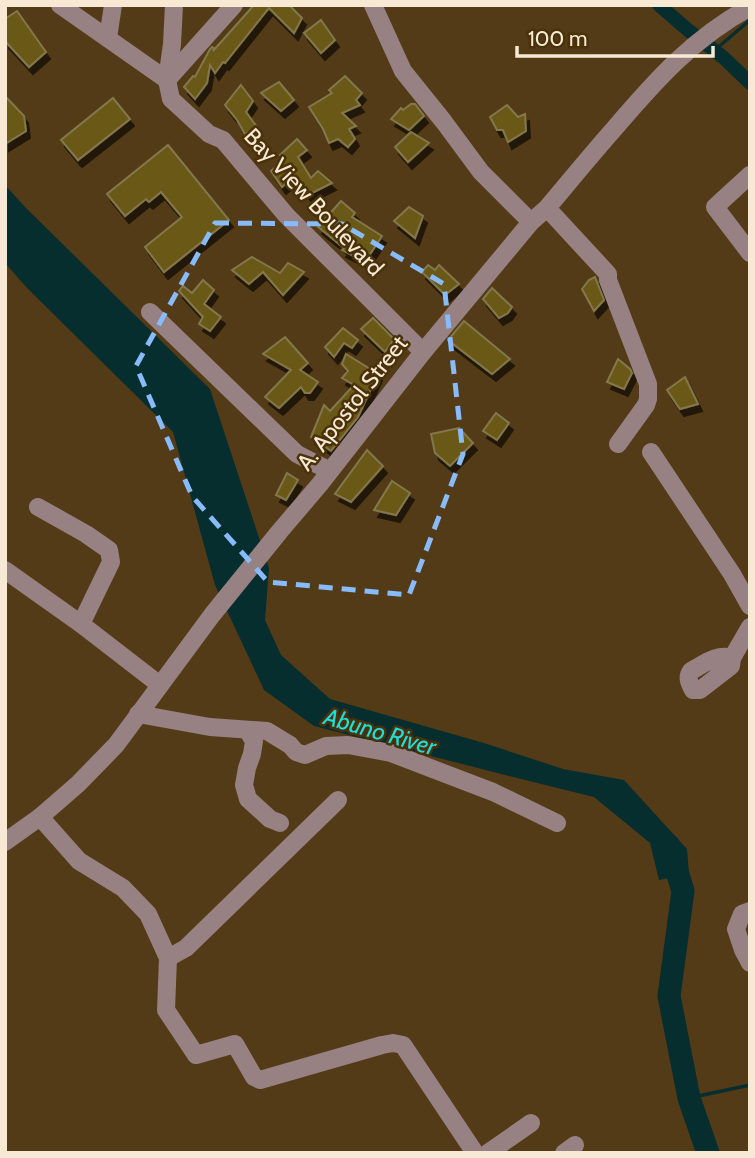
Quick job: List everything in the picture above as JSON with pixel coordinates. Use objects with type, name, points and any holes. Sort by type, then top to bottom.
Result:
[{"type":"street","points":[[60,5],[167,80]]},
{"type":"street","points":[[108,38],[113,5]]},
{"type":"street","points":[[167,80],[174,5]]},
{"type":"street","points":[[373,5],[404,71],[481,172],[531,222]]},
{"type":"street","points":[[167,80],[233,6]]},
{"type":"street","name":"A. Apostol Street","points":[[5,842],[40,817],[78,784],[116,745],[212,615],[424,352],[531,222],[547,208],[652,85],[691,47],[750,7]]},
{"type":"street","points":[[172,44],[176,49],[188,52],[198,46]]},
{"type":"street","name":"Bay View Boulevard","points":[[167,80],[171,99],[209,134],[223,140],[286,215],[424,352]]},
{"type":"street","points":[[747,243],[715,208],[750,175]]},
{"type":"street","points":[[547,208],[608,274],[648,384],[646,405],[618,444]]},
{"type":"street","points":[[150,312],[297,454],[330,471]]},
{"type":"street","points":[[651,452],[732,574],[750,606]]},
{"type":"street","points":[[38,507],[109,550],[111,562],[81,624]]},
{"type":"street","points":[[5,570],[160,685]]},
{"type":"street","points":[[732,658],[750,627]]},
{"type":"street","points":[[138,714],[210,727],[267,731],[290,745],[296,752],[305,755],[326,746],[348,745],[391,753],[493,792],[557,823]]},
{"type":"street","points":[[248,731],[254,741],[244,785],[248,799],[270,819],[280,824]]},
{"type":"street","points":[[168,958],[186,948],[338,800]]},
{"type":"street","points":[[40,817],[79,861],[123,888],[148,914],[168,958],[166,1010],[196,1055],[235,1044],[254,1077],[260,1080],[382,1045],[403,1045],[475,1153]]},
{"type":"street","points":[[746,912],[736,929],[750,963]]},
{"type":"street","points":[[488,1153],[531,1123]]},
{"type":"highlighted area","points":[[215,223],[342,224],[444,284],[463,454],[409,595],[268,582],[192,496],[136,366]]},
{"type":"water","points":[[5,185],[210,389],[269,568],[265,620],[281,655],[330,699],[484,743],[563,769],[624,780],[687,849],[689,874],[659,880],[650,843],[594,797],[314,726],[264,690],[215,585],[173,432],[5,263]]},
{"type":"building","points":[[254,5],[289,5],[302,18],[294,33],[269,8],[215,73],[210,65],[207,83],[195,99],[184,87],[195,77],[210,49],[214,48],[213,51]]},
{"type":"building","points":[[17,11],[46,52],[29,67],[5,41],[5,19]]},
{"type":"building","points":[[321,20],[335,40],[321,53],[304,33]]},
{"type":"building","points":[[345,76],[362,93],[356,100],[360,105],[342,113],[356,126],[349,129],[355,139],[348,147],[338,139],[329,143],[309,107],[332,93],[329,90]]},
{"type":"building","points":[[279,82],[294,100],[281,111],[261,93]]},
{"type":"building","points":[[241,85],[253,101],[246,112],[257,127],[245,134],[225,105]]},
{"type":"building","points":[[5,96],[24,116],[26,131],[5,144]]},
{"type":"building","points":[[113,98],[130,119],[78,160],[61,140]]},
{"type":"building","points":[[415,104],[424,116],[409,130],[391,119],[401,108],[403,110]]},
{"type":"building","points":[[507,105],[518,117],[525,114],[526,131],[508,142],[503,130],[497,130],[490,117]]},
{"type":"building","points":[[411,132],[429,143],[408,162],[395,147]]},
{"type":"building","points":[[297,139],[307,150],[298,157],[311,178],[318,171],[332,183],[308,195],[293,178],[282,187],[271,171],[285,159],[280,155]]},
{"type":"building","points":[[168,145],[229,220],[164,272],[145,247],[182,217],[161,192],[149,202],[146,199],[125,216],[107,194]]},
{"type":"building","points":[[341,201],[355,213],[352,217],[382,236],[365,262],[342,250],[344,248],[318,227]]},
{"type":"building","points":[[409,207],[423,216],[415,238],[394,221]]},
{"type":"building","points":[[252,257],[280,273],[288,263],[304,272],[283,295],[263,272],[249,284],[232,270]]},
{"type":"building","points":[[428,265],[435,270],[439,265],[459,284],[445,295],[422,272]]},
{"type":"building","points":[[595,277],[604,300],[594,311],[582,289]]},
{"type":"building","points":[[203,280],[214,290],[204,304],[221,317],[210,331],[199,324],[203,317],[179,291],[183,286],[192,293]]},
{"type":"building","points":[[492,288],[512,307],[499,318],[483,299]]},
{"type":"building","points":[[373,318],[394,339],[385,352],[361,329]]},
{"type":"building","points":[[464,321],[510,359],[492,374],[448,340]]},
{"type":"building","points":[[343,328],[358,340],[352,348],[344,343],[334,357],[325,347]]},
{"type":"building","points":[[285,337],[308,363],[300,370],[318,382],[310,393],[305,393],[301,387],[279,408],[265,397],[291,370],[263,354]]},
{"type":"building","points":[[346,354],[378,374],[358,417],[331,451],[311,437],[324,405],[330,411],[354,385],[342,378],[348,371],[342,364]]},
{"type":"building","points":[[618,359],[632,373],[624,389],[607,382]]},
{"type":"building","points":[[685,377],[698,404],[680,409],[667,390]]},
{"type":"building","points":[[496,413],[509,423],[497,440],[483,431]]},
{"type":"building","points":[[459,428],[473,443],[450,466],[435,453],[431,434]]},
{"type":"building","points":[[367,450],[383,466],[351,502],[335,494]]},
{"type":"building","points":[[287,473],[298,480],[286,500],[276,495]]},
{"type":"building","points":[[392,481],[410,493],[396,515],[374,510]]},
{"type":"waterway","points":[[659,5],[750,83]]},
{"type":"waterway","points":[[715,50],[750,20]]},
{"type":"waterway","name":"Abuno River","points":[[669,846],[683,891],[669,996],[689,1098],[708,1153]]},
{"type":"waterway","points":[[689,1098],[750,1085]]}]
